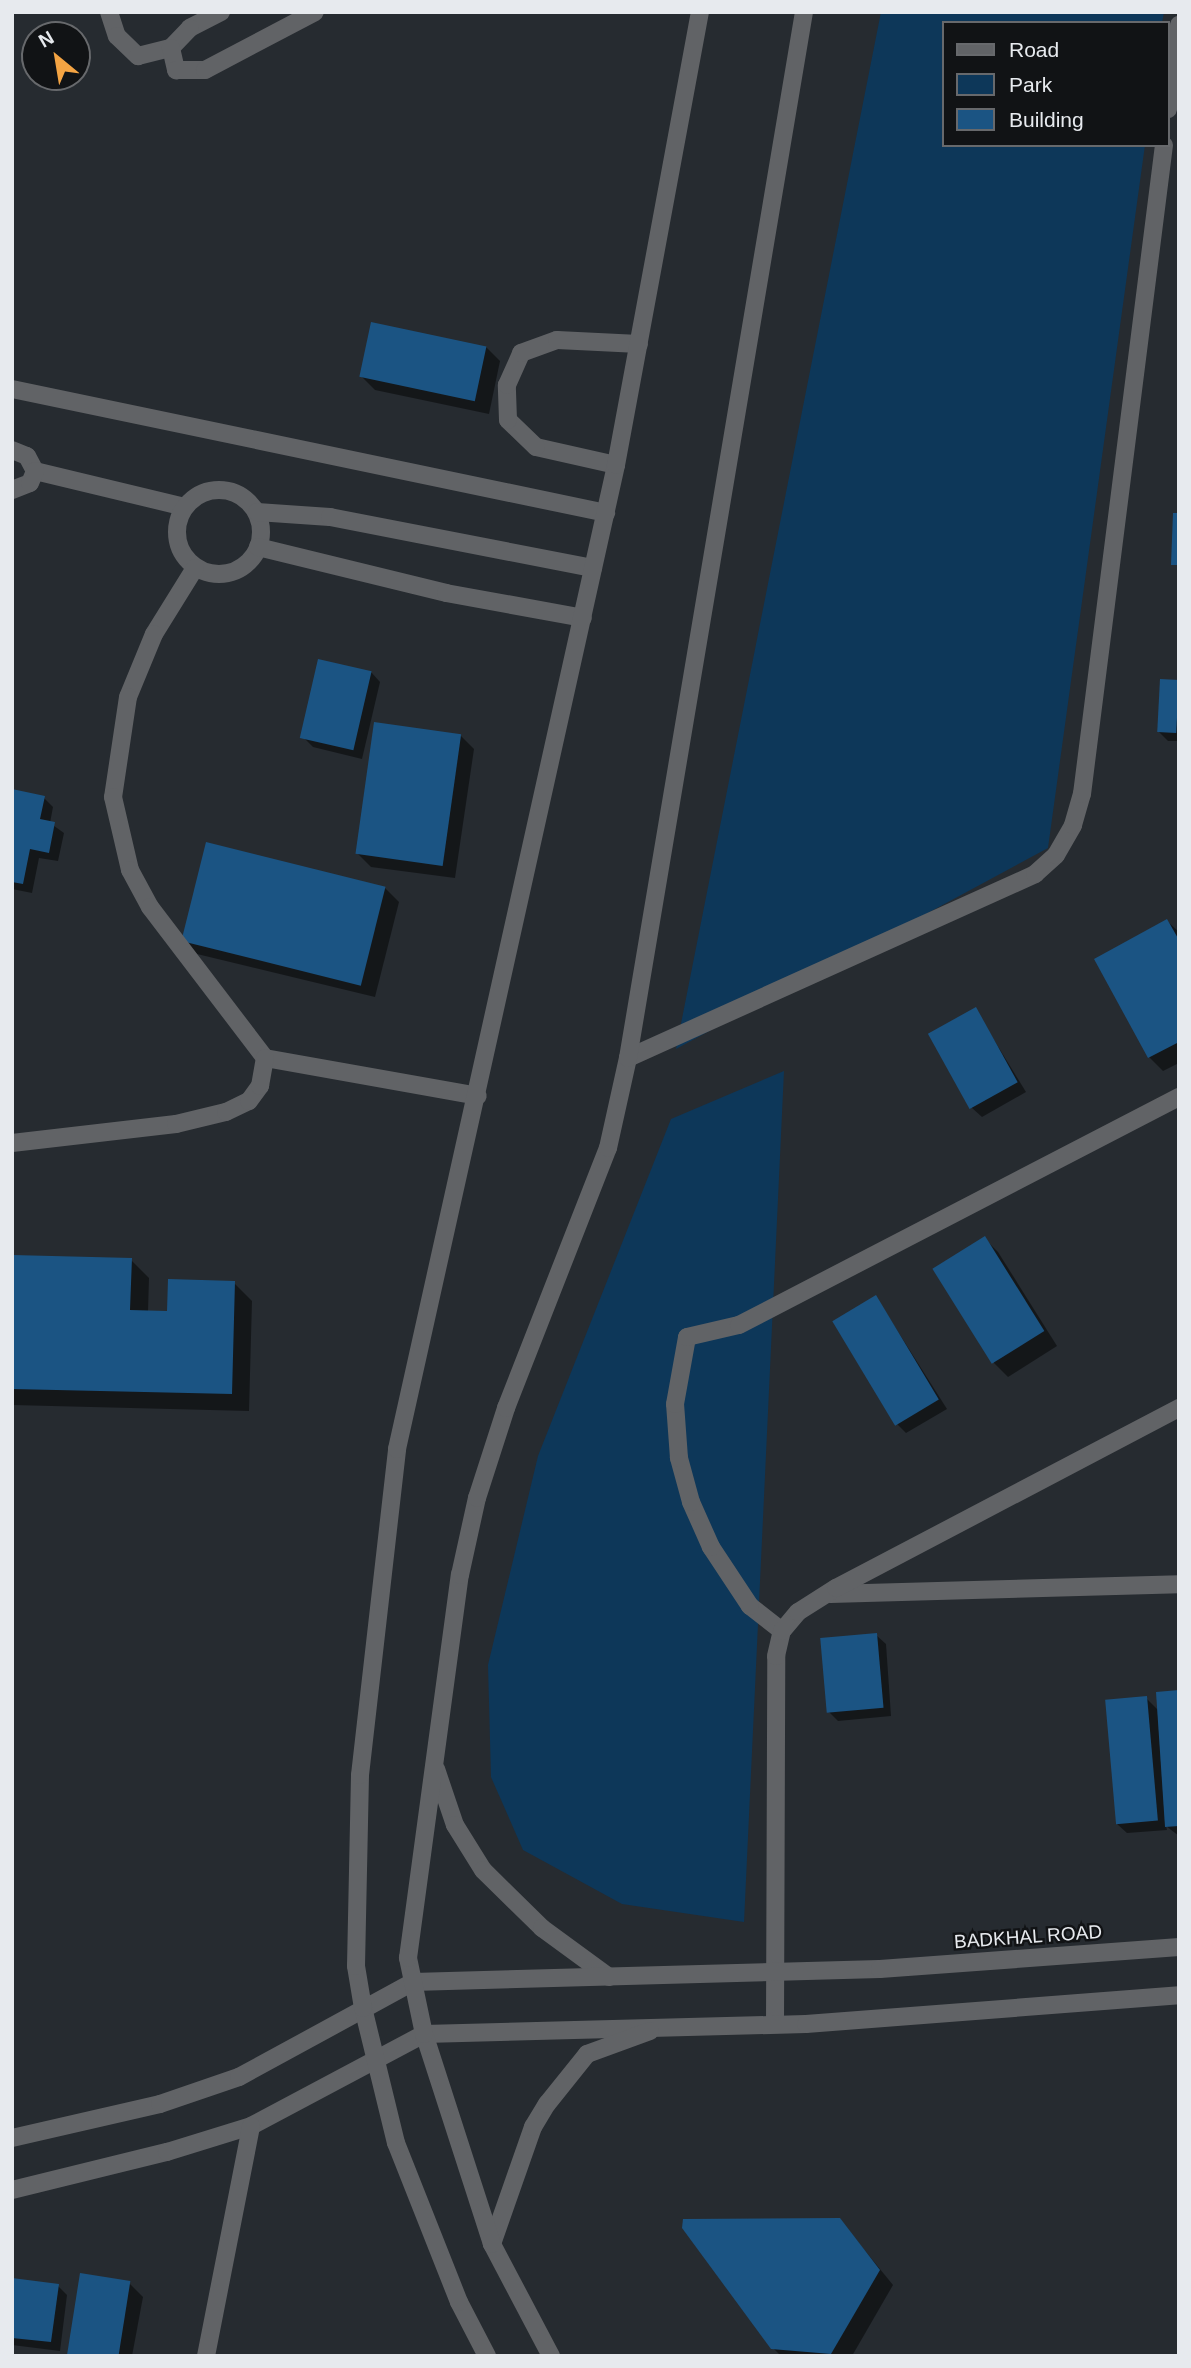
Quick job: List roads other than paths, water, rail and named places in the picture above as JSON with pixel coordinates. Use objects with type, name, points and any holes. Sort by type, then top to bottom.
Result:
[{"type":"street","points":[[109,12],[117,36],[138,56],[171,48],[190,28],[221,12]]},
{"type":"street","points":[[171,48],[176,70],[205,70],[315,12]]},
{"type":"street","points":[[487,2356],[459,2302],[396,2143],[363,2008],[356,1966],[360,1775],[397,1449],[478,1096],[606,513],[700,12]]},
{"type":"street","points":[[551,2356],[492,2244],[424,2034],[408,1958],[460,1574],[477,1498],[506,1408],[608,1147],[628,1058],[804,12]]},
{"type":"street","points":[[1170,94],[1179,25]]},
{"type":"street","points":[[628,1058],[1035,874],[1056,855],[1073,825],[1082,794],[1164,147]]},
{"type":"street","points":[[616,465],[536,447],[508,420],[507,385],[521,353],[557,340],[639,344]]},
{"type":"street","points":[[12,389],[606,513]]},
{"type":"street","points":[[12,450],[27,456],[35,471],[185,507]]},
{"type":"street","points":[[12,490],[30,483],[35,471]]},
{"type":"street","points":[[208,491],[236,493],[257,512],[261,526],[258,547],[235,572],[222,575],[195,568],[178,547],[178,519],[185,507],[208,491]]},
{"type":"street","points":[[257,512],[330,517],[593,568]]},
{"type":"street","points":[[258,547],[446,593],[583,618]]},
{"type":"street","points":[[195,568],[154,634],[128,697],[113,797],[120,843],[150,906],[265,1058],[478,1096]]},
{"type":"street","points":[[12,1143],[176,1124],[226,1112],[249,1101],[260,1086],[265,1058]]},
{"type":"street","points":[[782,1631],[750,1606],[711,1548],[691,1502],[679,1458],[675,1404],[687,1336],[739,1325],[1179,1097]]},
{"type":"street","points":[[775,2024],[776,1656],[782,1631],[798,1612],[826,1594],[1179,1408]]},
{"type":"street","points":[[826,1594],[1179,1584]]},
{"type":"street","points":[[435,1766],[455,1825],[483,1870],[542,1928],[609,1977]]},
{"type":"street","name":"BADKHAL ROAD","points":[[413,1982],[880,1969],[1179,1947]]},
{"type":"street","points":[[12,2138],[160,2104],[239,2077],[413,1982]]},
{"type":"street","points":[[12,2190],[131,2162],[251,2126],[424,2034],[666,2025],[775,2024],[971,2014],[1179,1995]]},
{"type":"street","points":[[492,2244],[533,2127],[547,2104],[587,2054],[666,2025]]},
{"type":"street","points":[[206,2356],[251,2126]]}]
